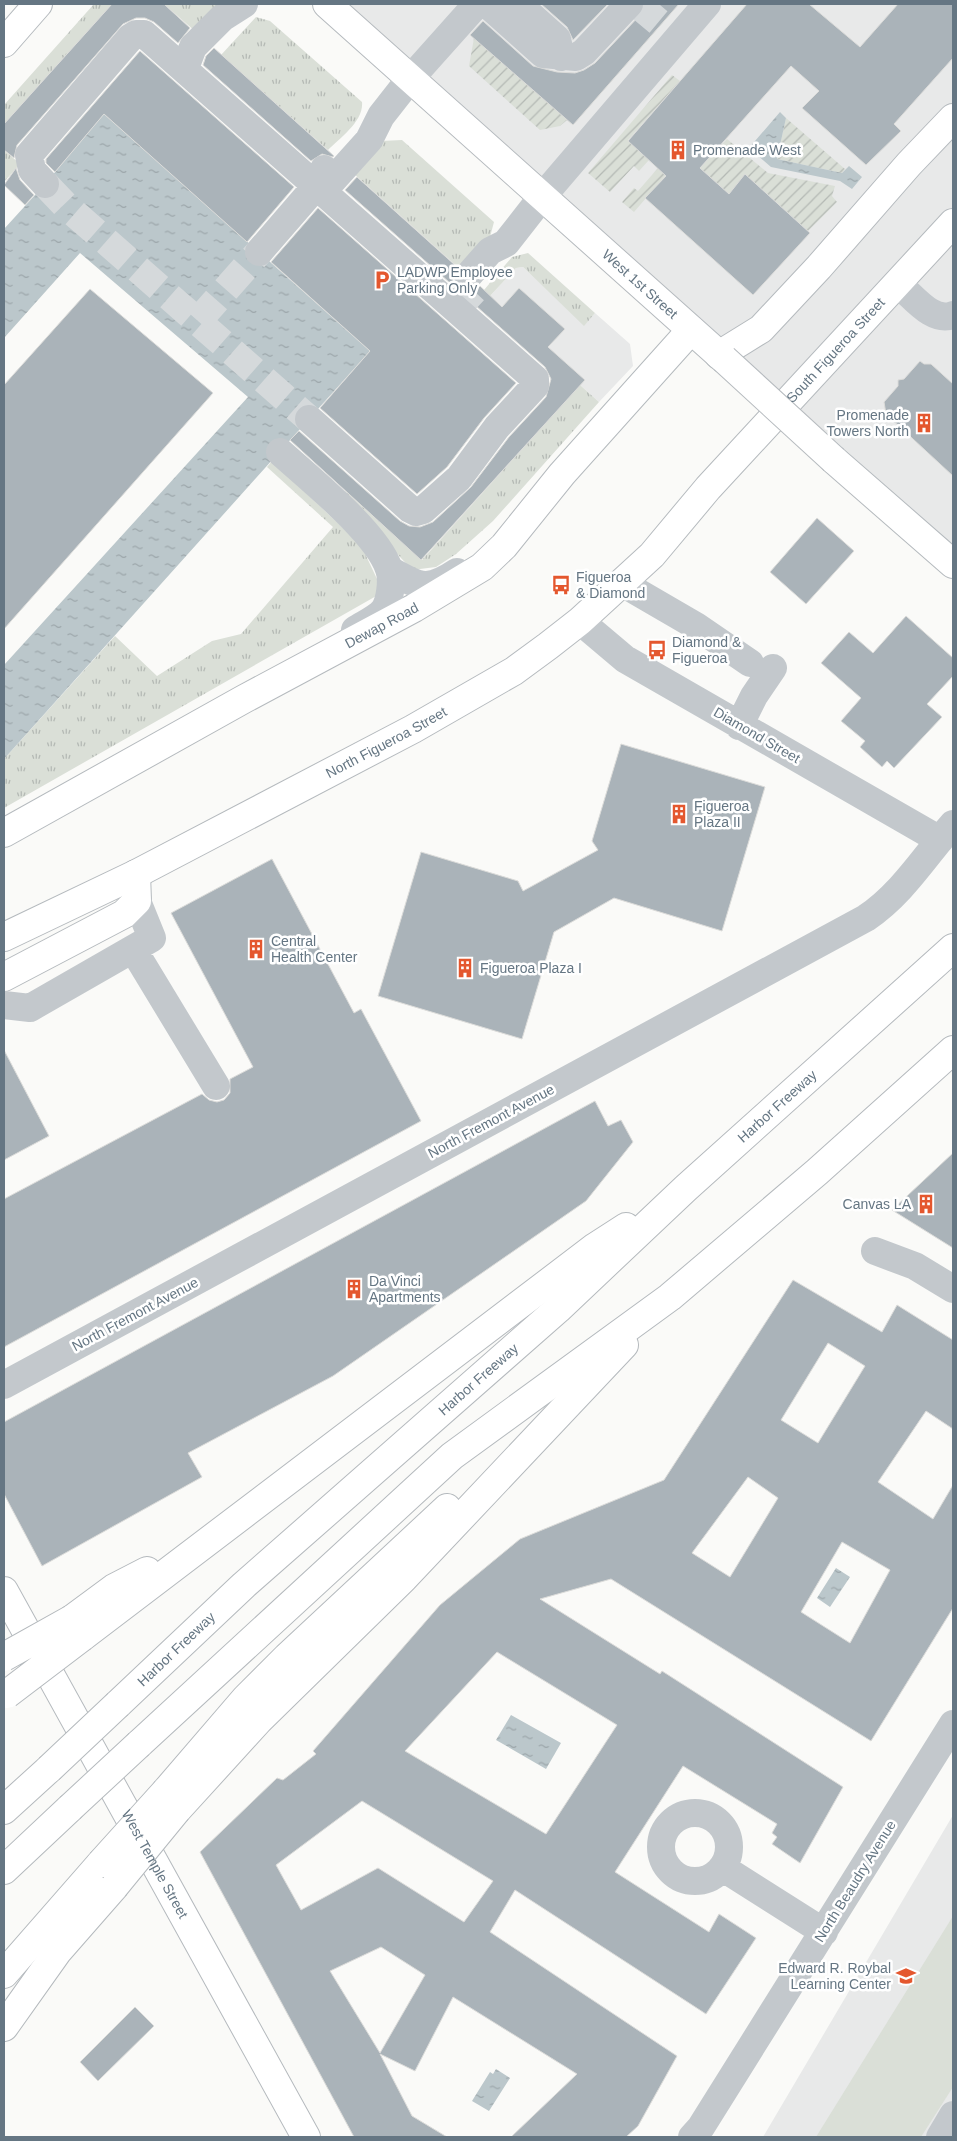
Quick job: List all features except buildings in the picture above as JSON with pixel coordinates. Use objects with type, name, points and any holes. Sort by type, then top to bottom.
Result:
[{"type":"main road","points":[[4,43],[38,4]]},
{"type":"main road","name":"West 1st Street","points":[[327,4],[722,357],[834,460],[953,564]]},
{"type":"main road","points":[[722,357],[761,329],[819,267],[909,164],[953,118]]},
{"type":"main road","name":"South Figueroa Street","points":[[718,477],[953,223]]},
{"type":"main road","name":"Dewap Road","points":[[4,833],[244,699],[462,581],[482,568],[504,546],[562,474],[691,330]]},
{"type":"main road","name":"North Figueroa Street","points":[[4,936],[136,874],[472,696],[514,671],[580,621],[652,555],[718,477]]},
{"type":"main road","points":[[4,978],[124,914],[137,902],[136,874]]},
{"type":"main road","name":"Harbor Freeway","points":[[4,1810],[244,1585],[558,1310],[686,1188],[953,948]]},
{"type":"main road","points":[[4,2027],[58,1951],[114,1887],[171,1800],[246,1698],[323,1622],[378,1573],[670,1296],[817,1172],[953,1050]]},
{"type":"main road","points":[[6,1695],[77,1628],[114,1588],[202,1544],[595,1247],[686,1188]]},
{"type":"main road","points":[[4,1870],[452,1456],[670,1296]]},
{"type":"main road","name":"West Temple Street","points":[[4,1591],[306,2137]]},
{"type":"main road","points":[[4,1657],[77,1628]]},
{"type":"main road","points":[[4,1974],[100,1863],[171,1800]]},
{"type":"street","points":[[259,252],[317,185],[333,180],[369,140],[381,116],[410,79],[477,4]]},
{"type":"street","points":[[488,4],[543,54],[561,57],[576,57],[584,52],[629,4]]},
{"type":"street","points":[[473,280],[502,260],[506,243],[669,32],[707,4]]},
{"type":"street","points":[[185,68],[201,62],[231,29],[242,6]]},
{"type":"street","points":[[532,8],[557,39],[561,57]]},
{"type":"street","points":[[46,184],[32,170],[29,155],[131,37],[136,34],[144,34],[185,68],[535,379],[535,386],[497,427],[459,478],[423,510],[416,512],[410,509],[309,419]]},
{"type":"street","points":[[898,284],[935,316],[944,319],[953,316]]},
{"type":"street","points":[[280,452],[342,509],[371,540],[390,570],[415,584],[430,586],[441,582],[484,553],[504,546]]},
{"type":"street","points":[[321,659],[348,634],[383,612],[388,602],[390,570]]},
{"type":"street","points":[[622,583],[761,665],[754,696],[739,726]]},
{"type":"street","name":"Diamond Street","points":[[580,621],[625,659],[739,726],[947,832]]},
{"type":"street","name":"North Fremont Avenue","points":[[4,1385],[866,918],[882,907],[920,866],[947,832]]},
{"type":"street","points":[[4,1005],[30,1008],[152,938],[137,902]]},
{"type":"street","points":[[133,949],[216,1086]]},
{"type":"street","points":[[875,1251],[915,1266],[953,1289]]},
{"type":"street","name":"North Beaudry Avenue","points":[[692,2137],[701,2127],[953,1724]]},
{"type":"street","points":[[723,1868],[824,1932]]},
{"type":"street","points":[[940,2137],[953,2116]]},
{"type":"shaded area","points":[[346,4],[953,4],[953,546]]},
{"type":"shaded area","points":[[523,267],[584,325],[595,313],[630,344],[633,366],[599,402],[580,385],[585,380],[490,296],[516,268]]},
{"type":"shaded area","name":"Edward R. Roybal Learning Center","points":[[953,1815],[953,2137],[763,2137]]},
{"type":"green space","points":[[94,4],[112,4],[4,124],[4,105]]},
{"type":"green space","points":[[164,4],[223,4],[196,32]]},
{"type":"green space","points":[[672,4],[679,4],[573,125],[567,120],[560,126],[540,130],[469,66],[474,38],[557,105]]},
{"type":"green space","points":[[256,17],[270,21],[362,102],[362,109],[355,122],[345,135],[328,150],[221,55]]},
{"type":"green space","points":[[672,75],[680,81],[628,140],[649,160],[639,171],[634,166],[610,192],[588,173]]},
{"type":"green space","points":[[786,118],[845,169],[842,173],[777,159]]},
{"type":"green space","points":[[727,139],[768,173],[835,186],[832,196],[837,202],[808,231],[745,175],[729,194],[700,168]]},
{"type":"green space","points":[[402,140],[494,222],[490,237],[461,270],[353,173],[381,141]]},
{"type":"green space","points":[[4,150],[20,164],[4,182]]},
{"type":"green space","points":[[658,168],[666,175],[634,212],[622,202],[634,188],[638,191]]},
{"type":"green space","points":[[528,253],[595,313],[584,326],[523,267],[516,268],[490,296],[484,290],[512,257]]},
{"type":"green space","points":[[580,385],[599,402],[493,521],[456,554],[436,567],[412,570],[345,497],[345,491],[422,560]]},
{"type":"green space","points":[[272,461],[361,545],[377,579],[378,595],[4,808],[4,759],[115,636],[157,676],[212,641],[241,634],[333,527],[267,467]]},
{"type":"green space","points":[[953,1916],[953,2087],[921,2137],[816,2137]]},
{"type":"water","points":[[780,112],[786,118],[777,159],[842,173],[849,166],[862,177],[852,189],[840,181],[771,167],[749,148]]},
{"type":"water","points":[[104,114],[370,351],[4,759],[4,665],[248,397],[80,253],[4,338],[4,229]]},
{"type":"water","points":[[836,1568],[850,1577],[830,1607],[817,1598]]},
{"type":"water","points":[[511,1715],[561,1743],[546,1769],[496,1740]]},
{"type":"water","points":[[496,2069],[510,2078],[489,2111],[472,2101],[490,2072],[493,2074]]},
{"type":"tunnel","points":[[637,4],[661,24]]},
{"type":"tunnel","points":[[45,184],[66,206],[309,419]]},
{"type":"tunnel","points":[[198,321],[259,252]]},
{"type":"tunnel","points":[[450,304],[466,299],[479,285]]},
{"type":"place","name":"Promenade West","points":[[678,150]]},
{"type":"place","name":"LADWP Employee Parking Only","points":[[382,280]]},
{"type":"place","name":"Promenade Towers North","points":[[924,423]]},
{"type":"place","name":"Figueroa & Diamond","points":[[561,585]]},
{"type":"place","name":"Diamond & Figueroa","points":[[657,650]]},
{"type":"place","name":"Figueroa Plaza II","points":[[679,814]]},
{"type":"place","name":"Central Health Center","points":[[256,949]]},
{"type":"place","name":"Figueroa Plaza I","points":[[465,968]]},
{"type":"place","name":"Canvas LA","points":[[926,1204]]},
{"type":"place","name":"Da Vinci Apartments","points":[[354,1289]]},
{"type":"place","name":"Edward R. Roybal Learning Center","points":[[906,1976]]}]
